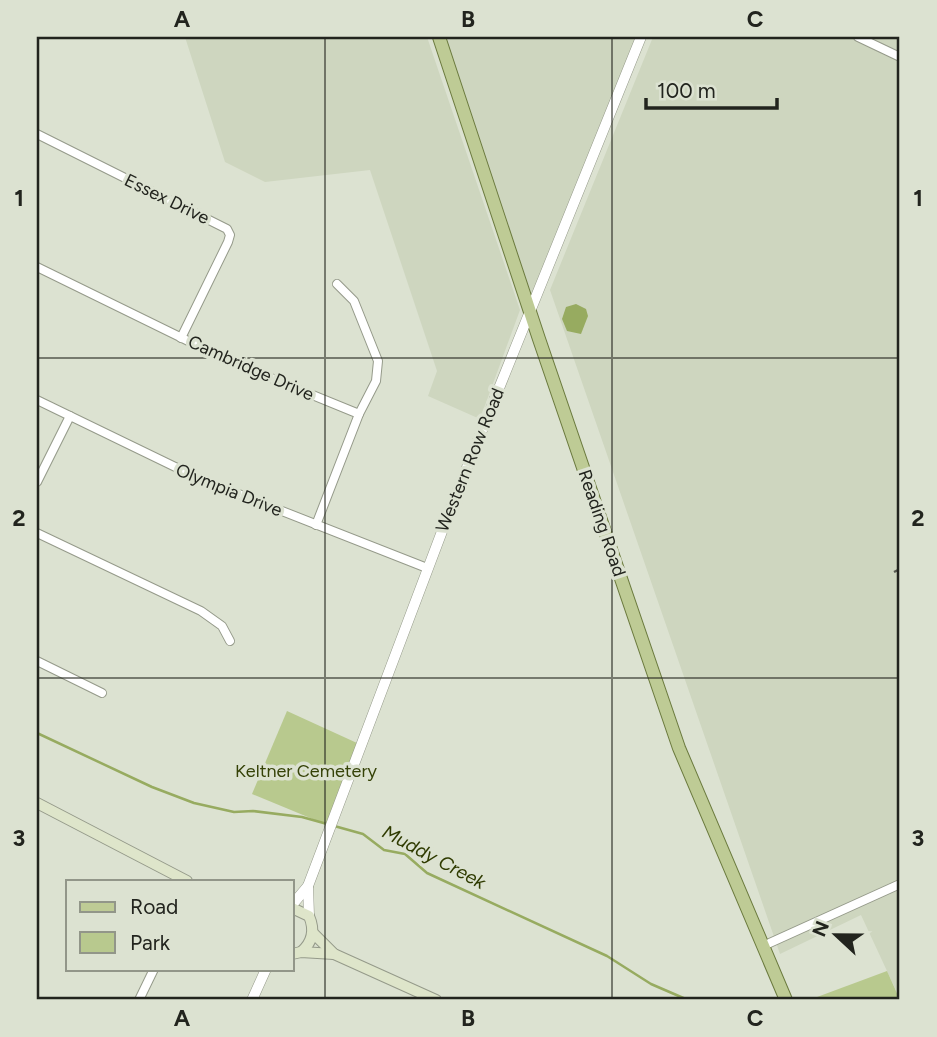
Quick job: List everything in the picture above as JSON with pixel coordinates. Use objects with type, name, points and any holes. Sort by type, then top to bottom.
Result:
[{"type":"main road","name":"Reading Road","points":[[439,37],[679,748],[786,1000]]},
{"type":"main road","points":[[37,803],[185,880]]},
{"type":"main road","points":[[294,907],[309,916],[313,933],[334,954],[436,1000]]},
{"type":"main road","points":[[297,953],[309,943],[313,933]]},
{"type":"main road","points":[[297,953],[334,954]]},
{"type":"street","name":"Western Row Road","points":[[294,904],[308,886],[329,834],[427,568],[641,37]]},
{"type":"street","points":[[859,37],[900,57]]},
{"type":"street","name":"Essex Drive","points":[[37,134],[227,229],[230,235],[228,242],[181,338]]},
{"type":"street","name":"Cambridge Drive","points":[[37,267],[260,375],[359,414]]},
{"type":"street","points":[[316,525],[359,414],[376,381],[378,362],[355,301],[337,284]]},
{"type":"street","name":"Olympia Drive","points":[[37,400],[198,478],[427,568]]},
{"type":"street","points":[[37,482],[70,416]]},
{"type":"street","points":[[37,533],[201,611],[222,626],[230,641]]},
{"type":"street","points":[[37,662],[103,693]]},
{"type":"street","points":[[763,946],[900,884]]},
{"type":"street","name":"Western Row Road","points":[[308,886],[309,916]]},
{"type":"street","points":[[139,1000],[154,970]]},
{"type":"street","points":[[252,1000],[267,970]]},
{"type":"shaded area","points":[[185,37],[427,37],[520,310],[480,419],[428,396],[437,371],[370,170],[265,182],[225,162]]},
{"type":"shaded area","points":[[439,37],[641,37],[530,310]]},
{"type":"shaded area","points":[[653,37],[900,37],[900,999],[861,915],[780,954],[550,290]]},
{"type":"shaded area","points":[[576,304],[586,309],[588,316],[581,334],[567,331],[562,319],[566,307]]},
{"type":"green space","name":"Keltner Cemetery","points":[[287,711],[357,743],[332,827],[252,794]]},
{"type":"green space","points":[[887,971],[900,1000],[809,1000]]},
{"type":"waterway","name":"Muddy Creek","points":[[37,733],[152,787],[194,803],[234,812],[253,811],[302,817],[363,834],[384,850],[405,854],[427,873],[607,956],[651,984],[688,1000]]},
{"type":"railway","points":[[894,572],[900,569]]}]
